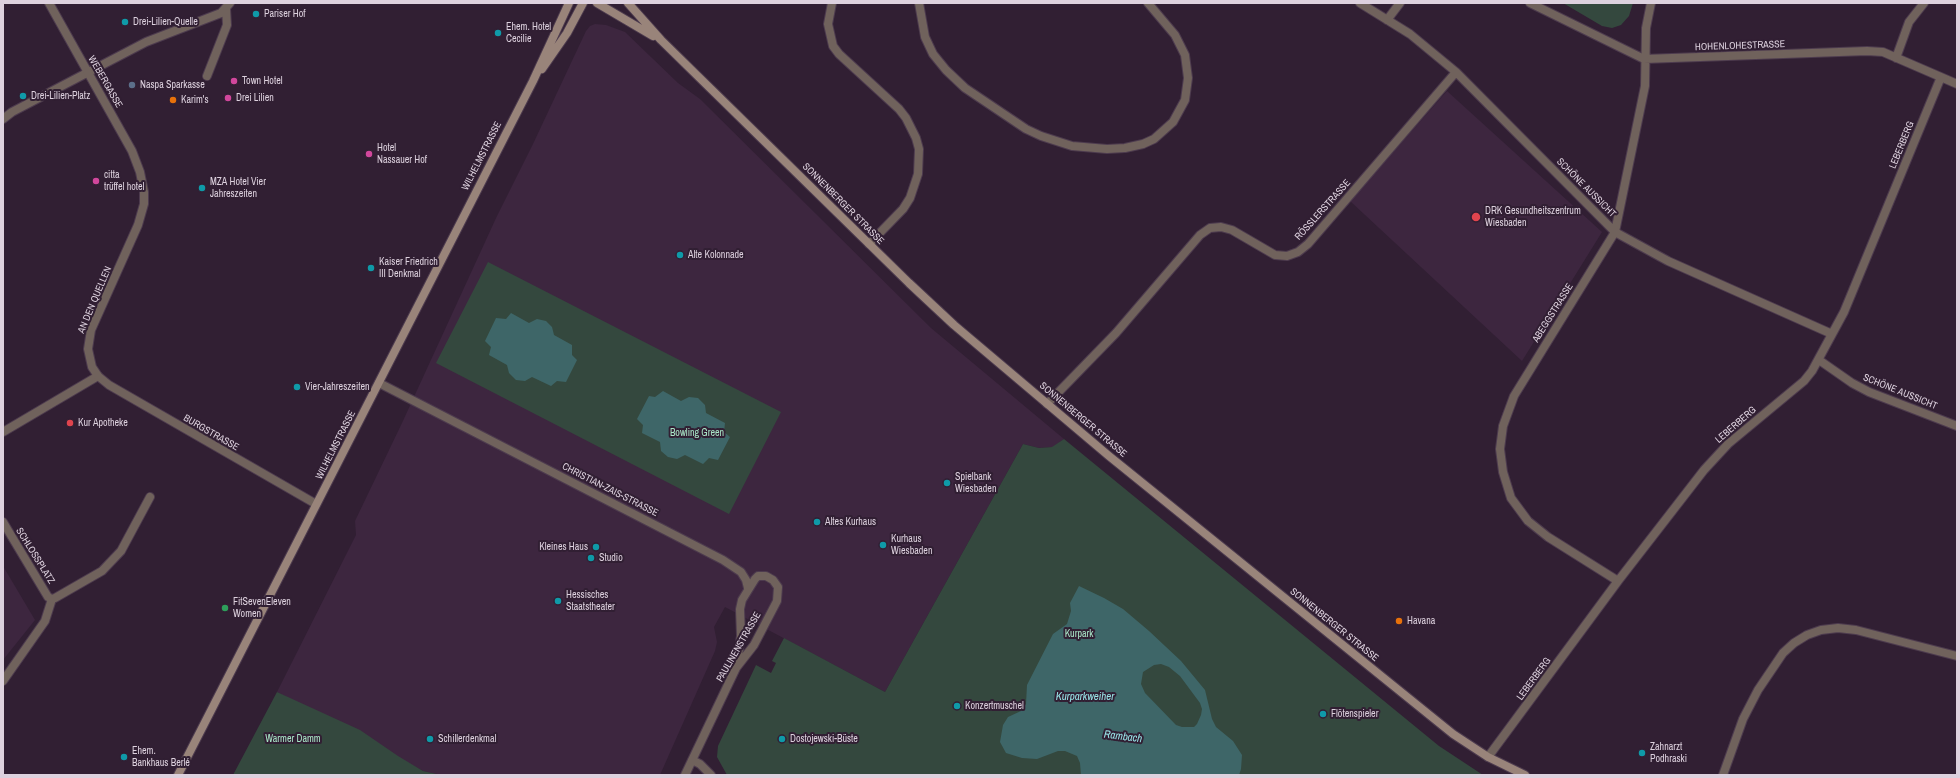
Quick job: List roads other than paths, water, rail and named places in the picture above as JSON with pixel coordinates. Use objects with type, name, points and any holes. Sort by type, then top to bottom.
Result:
[{"type":"main road","name":"WILHELMSTRASSE","points":[[178,775],[533,81],[568,3]]},
{"type":"main road","name":"WILHELMSTRASSE","points":[[533,81],[556,49],[583,3]]},
{"type":"main road","name":"SONNENBERGER STRASSE","points":[[597,3],[661,40]]},
{"type":"main road","name":"SONNENBERGER STRASSE","points":[[628,3],[661,40],[936,309],[1047,404],[1453,734],[1488,757],[1525,775]]},
{"type":"street","name":"WEBERGASSE","points":[[49,3],[117,124],[140,172]]},
{"type":"street","points":[[832,3],[828,24],[833,46],[839,54],[903,114],[912,128],[919,150],[918,174],[910,198],[903,209],[869,244]]},
{"type":"street","points":[[918,3],[925,36],[933,54],[946,70],[965,88],[1026,129],[1041,136],[1072,146],[1107,149],[1125,148],[1142,144],[1154,139],[1173,122],[1184,100],[1188,78],[1185,55],[1175,35],[1148,3]]},
{"type":"street","name":"SCHÖNE AUSSICHT","points":[[1360,3],[1421,43],[1456,72],[1615,232],[1668,261],[1832,334]]},
{"type":"street","points":[[1387,20],[1400,3]]},
{"type":"street","name":"HOHENLOHESTRASSE","points":[[1530,3],[1644,59],[1867,51],[1883,52],[1957,84]]},
{"type":"street","name":"ABEGGSTRASSE","points":[[1618,581],[1548,537],[1528,521],[1511,498],[1503,472],[1500,449],[1503,426],[1514,396],[1615,232],[1646,86],[1644,59],[1646,28],[1651,3]]},
{"type":"street","points":[[1896,58],[1909,22],[1924,3]]},
{"type":"street","points":[[3,119],[12,112],[146,42],[204,21],[221,13],[228,6]]},
{"type":"street","points":[[208,76],[227,25],[228,6]]},
{"type":"street","name":"RÖSSLERSTRASSE","points":[[1047,404],[1116,333],[1200,235],[1210,228],[1221,227],[1232,230],[1275,255],[1287,256],[1298,252],[1308,244],[1456,72]]},
{"type":"street","name":"LEBERBERG","points":[[1488,757],[1618,581],[1714,458],[1728,444],[1804,381],[1819,360],[1844,312],[1941,77]]},
{"type":"street","name":"AN DEN QUELLEN","points":[[98,376],[89,358],[88,340],[142,214],[144,192],[140,172]]},
{"type":"street","name":"SCHÖNE AUSSICHT","points":[[1819,360],[1848,380],[1869,392],[1957,426]]},
{"type":"street","points":[[3,432],[98,376]]},
{"type":"street","name":"BURGSTRASSE","points":[[98,376],[109,385],[316,504]]},
{"type":"street","name":"CHRISTIAN-ZAIS-STRASSE","points":[[379,383],[723,560],[741,572],[746,580],[748,588]]},
{"type":"street","points":[[3,681],[45,621],[52,599],[102,571],[121,551],[150,497]]},
{"type":"street","name":"SCHLOSSPLATZ","points":[[3,522],[48,597],[52,599]]},
{"type":"street","name":"PAULINENSTRASSE","points":[[684,775],[736,668],[754,645],[779,595],[776,584],[766,576],[758,576],[748,588]]},
{"type":"street","points":[[736,668],[741,636],[740,608],[748,588]]},
{"type":"street","points":[[1723,775],[1743,719],[1758,690],[1783,653],[1794,643],[1807,635],[1821,630],[1838,628],[1856,630],[1957,656]]},
{"type":"street","points":[[692,760],[700,764],[711,775]]},
{"type":"water","points":[[511,313],[529,323],[537,319],[546,321],[552,327],[554,335],[572,345],[572,355],[577,360],[566,382],[557,381],[551,386],[532,377],[525,381],[516,380],[509,373],[507,365],[489,355],[491,347],[485,341],[496,318],[506,319]]},
{"type":"water","points":[[663,391],[681,401],[689,397],[698,398],[705,405],[706,413],[725,423],[724,432],[730,437],[718,460],[709,458],[703,464],[685,455],[677,459],[668,457],[661,451],[660,442],[642,433],[643,425],[637,419],[649,396],[655,397]]},
{"type":"water","name":"Kurparkweiher","points":[[1079,586],[1104,598],[1123,609],[1181,661],[1205,690],[1212,719],[1216,727],[1233,741],[1242,755],[1239,775],[1081,775],[1080,763],[1077,756],[1065,751],[1058,751],[1037,759],[1022,758],[1006,753],[1000,742],[1003,725],[1008,717],[1021,711],[1026,704],[1027,685],[1053,634],[1067,624],[1071,611],[1070,603]],"holes":[[[1161,664],[1169,667],[1180,676],[1200,703],[1202,709],[1201,715],[1194,727],[1182,727],[1176,725],[1145,693],[1141,684],[1143,672],[1154,665]]]},
{"type":"place","name":"Pariser Hof","points":[[256,14]]},
{"type":"place","name":"Drei-Lilien-Quelle","points":[[125,22]]},
{"type":"place","name":"Ehem. Hotel Cecilie","points":[[498,33]]},
{"type":"place","name":"Town Hotel","points":[[234,81]]},
{"type":"place","name":"Naspa Sparkasse","points":[[132,85]]},
{"type":"place","name":"Drei-Lilien-Platz","points":[[23,96]]},
{"type":"place","name":"Drei Lilien","points":[[228,98]]},
{"type":"place","name":"Karim's","points":[[173,100]]},
{"type":"place","name":"Hotel Nassauer Hof","points":[[369,154]]},
{"type":"place","name":"citta trüffel hotel","points":[[96,181]]},
{"type":"place","name":"MZA Hotel Vier Jahreszeiten","points":[[202,188]]},
{"type":"place","name":"DRK Gesundheitszentrum Wiesbaden","points":[[1476,217]]},
{"type":"place","name":"Alte Kolonnade","points":[[680,255]]},
{"type":"place","name":"Kaiser Friedrich III Denkmal","points":[[371,268]]},
{"type":"place","name":"Vier-Jahreszeiten","points":[[297,387]]},
{"type":"place","name":"Kur Apotheke","points":[[70,423]]},
{"type":"place","name":"Spielbank Wiesbaden","points":[[947,483]]},
{"type":"place","name":"Altes Kurhaus","points":[[817,522]]},
{"type":"place","name":"Kurhaus Wiesbaden","points":[[883,545]]},
{"type":"place","name":"Kleines Haus","points":[[596,547]]},
{"type":"place","name":"Studio","points":[[591,558]]},
{"type":"place","name":"Hessisches Staatstheater","points":[[558,601]]},
{"type":"place","name":"FitSevenEleven Women","points":[[225,608]]},
{"type":"place","name":"Havana","points":[[1399,621]]},
{"type":"place","name":"Konzertmuschel","points":[[957,706]]},
{"type":"place","name":"Flötenspieler","points":[[1323,714]]},
{"type":"place","name":"Schillerdenkmal","points":[[430,739]]},
{"type":"place","name":"Dostojewski-Büste","points":[[782,739]]},
{"type":"place","name":"Zahnarzt Podhraski","points":[[1642,753]]},
{"type":"place","name":"Ehem. Bankhaus Berlé","points":[[124,757]]},
{"type":"park label","name":"Bowling Green","points":[[697,433]]},
{"type":"park label","name":"Kurpark","points":[[1079,634]]},
{"type":"park label","name":"Warmer Damm","points":[[293,739]]},
{"type":"water label","name":"Rambach","points":[[1123,737]]}]
